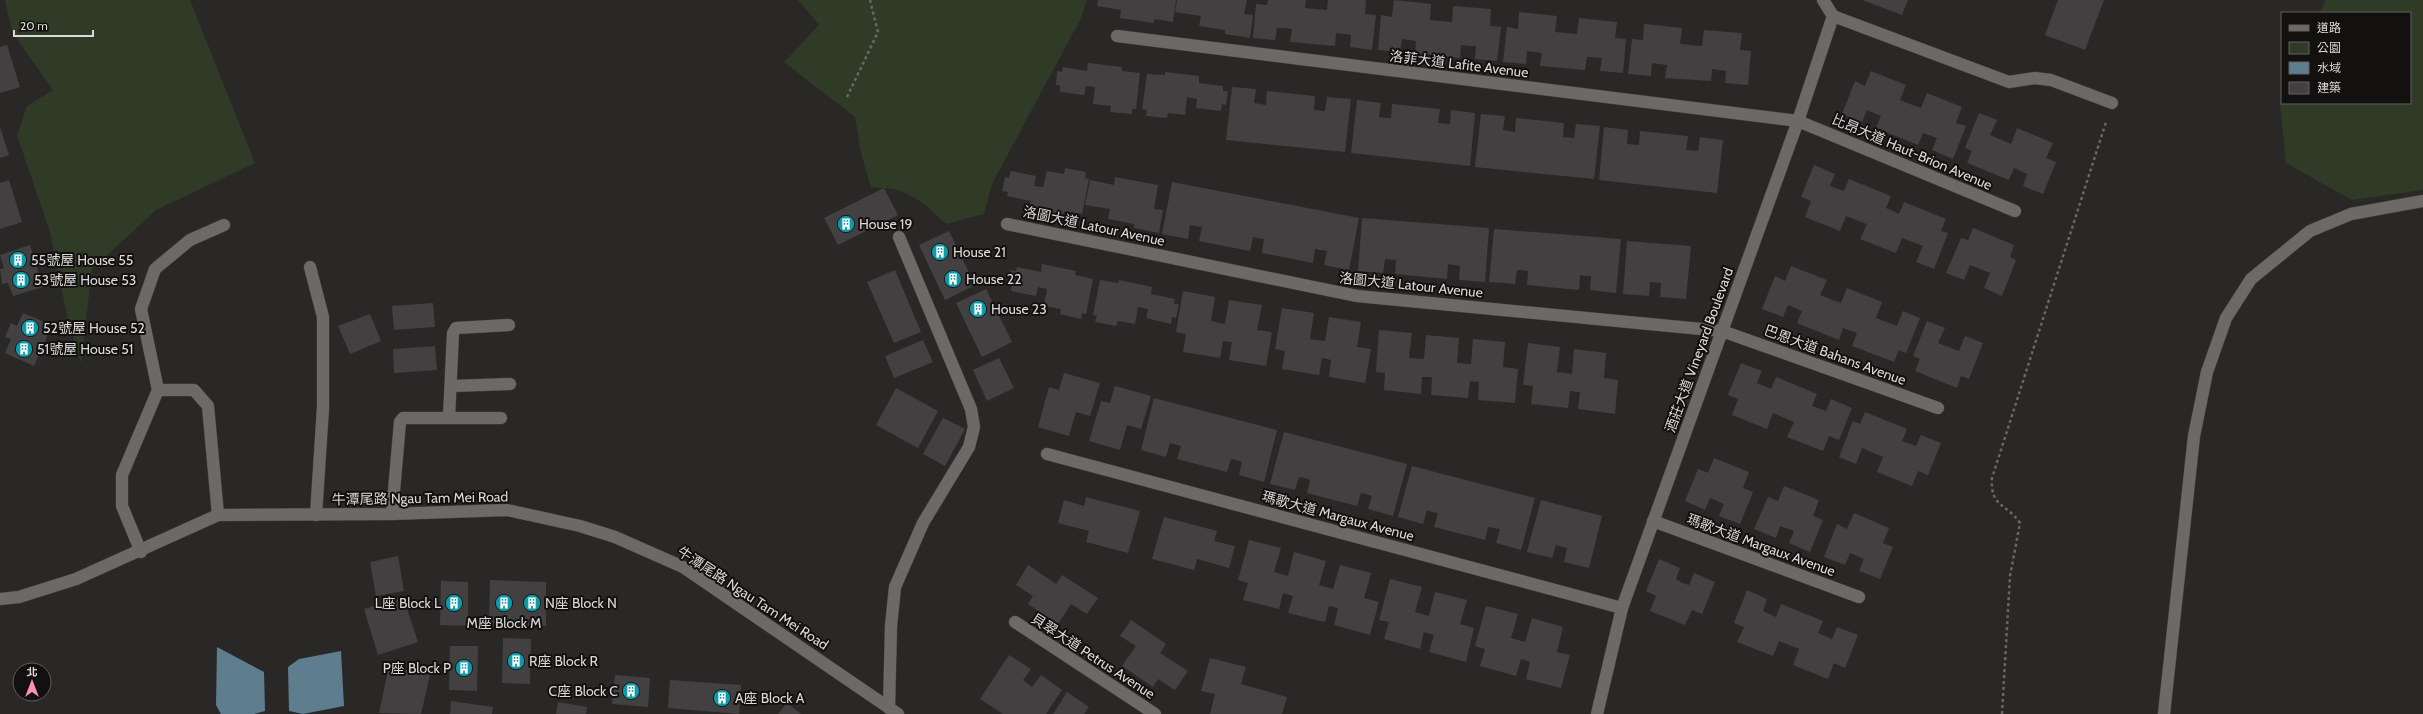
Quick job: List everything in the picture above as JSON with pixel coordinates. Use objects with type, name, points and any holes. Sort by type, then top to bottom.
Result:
[{"type":"street","points":[[1823,0],[1833,16],[2009,82],[2035,78],[2051,80],[2112,103]]},
{"type":"street","name":"酒莊大道 Vineyard Boulevard","points":[[1597,714],[1622,608],[1798,121],[1833,16]]},
{"type":"street","name":"洛菲大道 Lafite Avenue","points":[[1117,36],[1798,121]]},
{"type":"street","name":"比昂大道 Haut-Brion Avenue","points":[[1798,121],[2015,211]]},
{"type":"street","points":[[2164,714],[2194,436],[2207,372],[2226,318],[2251,279],[2310,231],[2351,214],[2423,201]]},
{"type":"street","name":"洛圖大道 Latour Avenue","points":[[1007,224],[1357,296],[1722,331]]},
{"type":"street","points":[[140,552],[122,506],[122,474],[158,390],[141,309],[155,270],[190,240],[224,225]]},
{"type":"street","points":[[893,711],[891,626],[895,587],[923,523],[969,447],[974,427],[971,409],[899,237]]},
{"type":"street","points":[[310,267],[323,317],[322,408],[316,515]]},
{"type":"street","points":[[449,417],[453,336],[456,328],[509,325]]},
{"type":"street","name":"巴恩大道 Bahans Avenue","points":[[1722,331],[1938,408]]},
{"type":"street","points":[[450,386],[510,384]]},
{"type":"street","points":[[158,390],[194,390],[208,406],[218,515]]},
{"type":"street","points":[[392,514],[400,422],[403,418],[501,418]]},
{"type":"street","name":"瑪歌大道 Margaux Avenue","points":[[1047,454],[1622,608]]},
{"type":"street","name":"牛潭尾路 Ngau Tam Mei Road","points":[[0,599],[19,597],[76,579],[140,552],[218,515],[392,514],[507,510],[551,518],[615,537],[682,567],[893,711]]},
{"type":"street","name":"瑪歌大道 Margaux Avenue","points":[[1653,521],[1859,597]]},
{"type":"street","name":"貝翠大道 Petrus Avenue","points":[[1015,622],[1155,714]]},
{"type":"path","points":[[847,97],[878,32],[870,0]]},
{"type":"path","points":[[2002,714],[2010,576],[2020,523],[2014,515],[1998,503],[1991,492],[1992,478],[2112,103]]},
{"type":"green space","points":[[5,0],[190,0],[255,163],[156,210],[92,269],[81,363],[68,321],[50,232],[17,135],[27,106],[53,90],[12,32]]},
{"type":"green space","points":[[798,0],[1087,0],[1081,18],[992,184],[984,214],[946,224],[921,202],[903,192],[894,189],[871,188],[861,153],[855,117],[784,62],[819,25]]},
{"type":"green space","points":[[2326,0],[2423,0],[2423,190],[2352,200],[2286,163],[2280,103],[2281,100],[2281,104],[2411,104],[2411,12],[2320,12]]},
{"type":"water","points":[[217,647],[264,672],[265,711],[254,714],[221,714],[216,705]]},
{"type":"water","points":[[341,651],[344,706],[303,714],[289,711],[288,667],[299,659]]},
{"type":"building","points":[[1098,0],[1176,0],[1173,22],[1154,19],[1154,23],[1120,18],[1121,10],[1097,6]]},
{"type":"building","points":[[1177,0],[1247,0],[1244,14],[1253,15],[1250,38],[1225,34],[1225,30],[1199,26],[1201,16],[1175,12]]},
{"type":"building","points":[[1268,0],[1306,0],[1305,8],[1327,10],[1328,0],[1366,0],[1365,14],[1376,15],[1372,50],[1350,47],[1351,35],[1336,33],[1335,46],[1290,42],[1292,29],[1284,28],[1277,28],[1275,40],[1253,38],[1256,4],[1267,5]]},
{"type":"building","points":[[1394,0],[1431,4],[1430,20],[1452,22],[1453,6],[1491,9],[1490,26],[1501,27],[1497,61],[1475,59],[1476,46],[1461,45],[1460,58],[1415,53],[1416,41],[1402,39],[1400,52],[1378,50],[1381,15],[1392,17]]},
{"type":"building","points":[[1862,0],[1908,0],[1902,15]]},
{"type":"building","points":[[2058,0],[2104,0],[2085,50],[2045,35]]},
{"type":"building","points":[[1519,12],[1557,16],[1555,32],[1577,34],[1579,18],[1617,22],[1615,38],[1626,39],[1623,73],[1600,71],[1602,58],[1587,57],[1585,70],[1540,66],[1542,53],[1527,51],[1526,64],[1503,62],[1507,27],[1518,29]]},
{"type":"building","points":[[1644,24],[1682,28],[1680,44],[1702,46],[1704,30],[1742,33],[1740,50],[1751,51],[1748,85],[1725,83],[1726,71],[1712,69],[1711,81],[1665,78],[1667,65],[1652,63],[1651,76],[1628,74],[1632,39],[1643,40]]},
{"type":"building","points":[[7,45],[20,87],[0,93],[0,47]]},
{"type":"building","points":[[1088,63],[1122,67],[1122,71],[1140,73],[1136,109],[1132,109],[1132,114],[1110,112],[1111,106],[1093,104],[1095,87],[1086,86],[1084,95],[1060,92],[1060,85],[1056,85],[1057,71],[1062,72],[1063,67],[1087,71]]},
{"type":"building","points":[[1871,71],[1906,85],[1900,100],[1910,104],[1921,108],[1927,93],[1962,107],[1956,123],[1966,126],[1953,159],[1932,150],[1937,138],[1923,133],[1918,145],[1876,128],[1881,116],[1867,110],[1862,122],[1842,114],[1855,81],[1865,86]]},
{"type":"building","points":[[1165,72],[1199,76],[1199,83],[1223,86],[1223,91],[1228,91],[1226,105],[1222,104],[1221,111],[1196,108],[1197,99],[1187,97],[1185,115],[1168,113],[1167,118],[1146,116],[1147,110],[1142,109],[1147,74],[1165,75]]},
{"type":"building","points":[[1232,87],[1256,89],[1254,103],[1266,105],[1267,91],[1315,96],[1314,110],[1325,111],[1327,97],[1351,99],[1345,152],[1226,140]]},
{"type":"building","points":[[1357,100],[1381,103],[1379,117],[1385,118],[1391,118],[1392,104],[1440,109],[1438,123],[1450,124],[1451,110],[1475,113],[1470,166],[1351,153]]},
{"type":"building","points":[[1979,113],[1997,120],[1990,135],[2011,144],[2017,128],[2053,143],[2046,158],[2056,162],[2043,194],[2023,186],[2027,174],[2014,168],[2009,180],[1967,163],[1972,151],[1965,148]]},
{"type":"building","points":[[1481,114],[1505,116],[1503,130],[1515,132],[1516,118],[1564,123],[1563,137],[1574,138],[1576,124],[1600,126],[1594,179],[1475,167]]},
{"type":"building","points":[[0,127],[9,155],[0,158]]},
{"type":"building","points":[[1604,127],[1628,130],[1627,144],[1639,145],[1640,131],[1688,136],[1686,150],[1698,151],[1700,137],[1723,140],[1717,193],[1599,180]]},
{"type":"building","points":[[1814,165],[1835,174],[1830,186],[1844,191],[1849,179],[1891,196],[1886,208],[1899,214],[1904,202],[1946,219],[1941,231],[1948,233],[1934,269],[1916,262],[1923,246],[1902,238],[1896,253],[1860,239],[1867,224],[1846,216],[1840,231],[1805,217],[1811,201],[1801,197]]},
{"type":"building","points":[[1065,168],[1086,172],[1085,178],[1089,179],[1082,214],[1064,211],[1063,214],[1029,208],[1031,201],[1007,196],[1008,192],[1002,191],[1005,177],[1009,178],[1011,171],[1036,176],[1034,186],[1043,187],[1047,171],[1064,174]]},
{"type":"building","points":[[1115,177],[1158,185],[1154,209],[1163,210],[1159,233],[1134,228],[1134,224],[1108,219],[1110,209],[1085,205],[1090,180],[1114,185]]},
{"type":"building","points":[[9,180],[22,222],[0,229],[0,183]]},
{"type":"building","points":[[1172,182],[1359,218],[1349,270],[1324,265],[1327,251],[1315,249],[1313,263],[1262,253],[1264,239],[1253,237],[1250,251],[1199,241],[1202,227],[1190,225],[1188,239],[1162,234]]},
{"type":"building","points":[[884,188],[898,215],[838,245],[824,218]]},
{"type":"building","points":[[1362,218],[1489,228],[1485,282],[1459,280],[1460,266],[1448,264],[1447,279],[1395,274],[1396,260],[1385,259],[1383,273],[1358,271]]},
{"type":"building","points":[[1973,228],[2014,245],[2010,257],[2016,260],[2002,296],[1984,288],[1990,273],[1970,265],[1964,280],[1946,273],[1961,238],[1968,240]]},
{"type":"building","points":[[1494,229],[1621,239],[1616,293],[1590,290],[1591,276],[1580,275],[1579,290],[1527,285],[1528,271],[1522,270],[1517,270],[1515,284],[1489,282]]},
{"type":"building","points":[[949,231],[975,285],[945,300],[919,245]]},
{"type":"building","points":[[1627,241],[1691,246],[1686,299],[1660,297],[1661,283],[1650,282],[1649,296],[1623,294]]},
{"type":"building","points":[[30,245],[43,287],[13,296],[8,283],[2,284],[0,269],[4,268],[0,255]]},
{"type":"building","points":[[1042,264],[1076,271],[1075,275],[1093,279],[1086,314],[1082,313],[1081,319],[1060,314],[1061,309],[1044,306],[1047,289],[1038,287],[1036,296],[1011,291],[1012,284],[1008,283],[1011,270],[1016,271],[1017,267],[1041,272]]},
{"type":"building","points":[[1791,266],[1827,280],[1820,295],[1830,299],[1841,303],[1847,288],[1882,302],[1876,318],[1897,326],[1903,311],[1920,318],[1906,353],[1899,350],[1894,362],[1852,346],[1857,333],[1843,328],[1839,340],[1797,323],[1802,311],[1788,305],[1783,317],[1762,309],[1775,276],[1785,281]]},
{"type":"building","points":[[895,270],[921,332],[894,343],[867,282]]},
{"type":"building","points":[[1100,280],[1118,283],[1119,280],[1152,287],[1151,294],[1175,299],[1174,304],[1179,304],[1176,318],[1172,317],[1171,324],[1146,318],[1148,309],[1138,307],[1135,324],[1118,321],[1116,326],[1095,322],[1097,316],[1093,315]]},
{"type":"building","points":[[986,289],[1012,342],[982,357],[956,303]]},
{"type":"building","points":[[1183,291],[1215,297],[1211,321],[1225,324],[1229,300],[1262,305],[1257,330],[1272,332],[1266,366],[1229,360],[1232,342],[1223,341],[1220,358],[1183,352],[1186,334],[1176,332]]},
{"type":"building","points":[[433,303],[435,327],[394,330],[392,306]]},
{"type":"building","points":[[1282,308],[1314,313],[1310,339],[1325,341],[1329,317],[1361,322],[1357,347],[1371,349],[1365,383],[1329,377],[1331,360],[1322,358],[1319,375],[1282,369],[1285,351],[1275,349]]},
{"type":"building","points":[[23,313],[52,325],[34,366],[5,353],[11,339],[5,337],[11,323],[17,326]]},
{"type":"building","points":[[370,314],[381,341],[350,354],[338,326]]},
{"type":"building","points":[[1927,321],[1945,328],[1938,343],[1959,351],[1965,336],[1983,343],[1969,379],[1961,376],[1957,388],[1915,371],[1920,359],[1913,356]]},
{"type":"building","points":[[1379,330],[1412,333],[1409,358],[1424,359],[1426,335],[1459,338],[1457,363],[1471,364],[1473,339],[1505,342],[1503,367],[1518,369],[1515,403],[1478,400],[1479,382],[1470,381],[1468,398],[1431,395],[1432,377],[1422,377],[1421,394],[1384,390],[1385,373],[1376,372]]},
{"type":"building","points":[[923,340],[933,362],[894,378],[885,356]]},
{"type":"building","points":[[1528,343],[1560,347],[1557,372],[1572,374],[1574,349],[1606,353],[1604,378],[1618,380],[1615,414],[1578,409],[1580,392],[1570,391],[1568,408],[1531,404],[1533,386],[1523,385]]},
{"type":"building","points":[[435,346],[437,370],[394,373],[393,349]]},
{"type":"building","points":[[999,358],[1014,388],[987,401],[973,370]]},
{"type":"building","points":[[1741,363],[1762,371],[1757,383],[1771,389],[1776,377],[1817,394],[1812,406],[1826,411],[1831,399],[1852,408],[1839,440],[1829,436],[1823,451],[1787,437],[1794,422],[1773,413],[1767,429],[1732,415],[1738,399],[1728,395]]},
{"type":"building","points":[[1064,373],[1100,383],[1090,416],[1076,412],[1069,436],[1038,427],[1049,387],[1059,390]]},
{"type":"building","points":[[1115,386],[1151,396],[1141,429],[1127,425],[1120,450],[1089,441],[1101,401],[1110,403]]},
{"type":"building","points":[[896,388],[938,411],[918,448],[876,425]]},
{"type":"building","points":[[1154,398],[1277,430],[1264,482],[1239,475],[1242,462],[1237,460],[1231,459],[1227,472],[1177,459],[1181,446],[1170,443],[1166,457],[1141,450]]},
{"type":"building","points":[[1865,412],[1907,429],[1902,441],[1916,446],[1921,435],[1941,443],[1928,475],[1918,471],[1912,486],[1877,472],[1883,457],[1862,448],[1856,464],[1839,457],[1853,421],[1860,424]]},
{"type":"building","points":[[943,418],[965,429],[945,466],[923,454]]},
{"type":"building","points":[[1284,432],[1407,464],[1393,516],[1368,509],[1372,496],[1366,494],[1361,493],[1357,506],[1307,493],[1310,480],[1305,478],[1299,477],[1295,490],[1270,484]]},
{"type":"building","points":[[1714,458],[1749,472],[1743,488],[1753,492],[1740,524],[1719,516],[1724,504],[1710,498],[1705,510],[1685,501],[1698,469],[1708,473]]},
{"type":"building","points":[[1412,466],[1535,498],[1521,550],[1496,543],[1500,529],[1488,527],[1485,540],[1434,527],[1438,513],[1427,510],[1423,524],[1398,517]]},
{"type":"building","points":[[1784,486],[1819,500],[1813,516],[1823,520],[1810,552],[1789,543],[1794,531],[1780,526],[1776,538],[1754,529],[1768,497],[1778,501]]},
{"type":"building","points":[[1086,497],[1140,511],[1128,553],[1086,542],[1089,531],[1058,523],[1064,500],[1084,506]]},
{"type":"building","points":[[1541,500],[1602,516],[1589,568],[1564,562],[1567,548],[1556,545],[1552,558],[1527,552]]},
{"type":"building","points":[[1854,513],[1889,528],[1883,543],[1893,547],[1880,579],[1859,571],[1864,559],[1850,553],[1845,565],[1824,557],[1837,524],[1847,529]]},
{"type":"building","points":[[1164,517],[1217,531],[1214,541],[1235,546],[1229,568],[1197,559],[1194,570],[1152,559]]},
{"type":"building","points":[[1249,540],[1281,548],[1274,572],[1288,576],[1294,552],[1326,561],[1319,585],[1333,589],[1340,565],[1371,573],[1364,598],[1379,602],[1370,635],[1334,625],[1338,608],[1329,606],[1325,622],[1288,613],[1293,596],[1283,593],[1279,609],[1243,600],[1248,583],[1238,580]]},
{"type":"building","points":[[398,556],[404,591],[376,596],[370,562]]},
{"type":"building","points":[[1659,559],[1680,568],[1676,579],[1682,583],[1689,585],[1694,573],[1715,582],[1702,614],[1692,610],[1685,625],[1650,611],[1656,596],[1646,591]]},
{"type":"building","points":[[1028,565],[1056,584],[1062,575],[1098,598],[1087,614],[1071,604],[1058,624],[1028,604],[1033,596],[1016,585]]},
{"type":"building","points":[[1390,579],[1422,587],[1415,612],[1429,616],[1435,592],[1467,600],[1460,624],[1474,628],[1466,662],[1429,652],[1434,635],[1424,632],[1420,649],[1384,639],[1389,622],[1379,620]]},
{"type":"building","points":[[490,580],[546,582],[546,626],[489,625]]},
{"type":"building","name":"L座 Block L","points":[[441,581],[468,582],[468,626],[440,625]]},
{"type":"building","points":[[1747,590],[1767,599],[1763,611],[1776,617],[1781,604],[1823,621],[1818,633],[1832,639],[1837,627],[1858,635],[1845,668],[1834,663],[1828,679],[1793,665],[1799,649],[1779,641],[1773,656],[1737,642],[1744,627],[1734,623]]},
{"type":"building","points":[[403,597],[418,642],[378,655],[364,609]]},
{"type":"building","points":[[1486,606],[1518,614],[1511,638],[1525,642],[1532,618],[1563,627],[1557,652],[1570,655],[1561,688],[1526,679],[1530,662],[1521,659],[1516,676],[1480,666],[1485,649],[1475,646]]},
{"type":"building","points":[[1131,620],[1166,644],[1160,653],[1188,671],[1175,690],[1158,679],[1153,687],[1122,666],[1136,646],[1120,636]]},
{"type":"building","name":"R座 Block R","points":[[503,638],[531,639],[530,684],[502,683]]},
{"type":"building","name":"P座 Block P","points":[[450,646],[478,646],[477,691],[449,690]]},
{"type":"building","points":[[1009,655],[1031,669],[1023,680],[1032,687],[1041,675],[1062,690],[1046,714],[1003,714],[980,699]]},
{"type":"building","points":[[1210,658],[1246,667],[1241,684],[1287,697],[1282,714],[1210,714],[1215,694],[1201,691]]},
{"type":"building","points":[[389,666],[430,675],[421,714],[379,713]]},
{"type":"building","name":"C座 Block C","points":[[615,675],[650,678],[648,707],[612,704]]},
{"type":"building","points":[[670,680],[741,685],[739,714],[668,708]]},
{"type":"building","points":[[1067,692],[1089,707],[1084,714],[1053,714]]},
{"type":"building","points":[[451,701],[493,707],[492,714],[450,714]]},
{"type":"building","points":[[558,702],[587,707],[586,714],[556,714]]},
{"type":"building","points":[[787,703],[801,714],[778,714]]},
{"type":"place","name":"House 19","points":[[846,224]]},
{"type":"place","name":"House 21","points":[[940,252]]},
{"type":"place","name":"55號屋 House 55","points":[[18,260]]},
{"type":"place","name":"House 22","points":[[953,279]]},
{"type":"place","name":"53號屋 House 53","points":[[21,280]]},
{"type":"place","name":"House 23","points":[[978,309]]},
{"type":"place","name":"52號屋 House 52","points":[[30,328]]},
{"type":"place","name":"51號屋 House 51","points":[[24,349]]},
{"type":"place","name":"L座 Block L","points":[[454,603]]},
{"type":"place","name":"M座 Block M","points":[[504,603]]},
{"type":"place","name":"N座 Block N","points":[[532,603]]},
{"type":"place","name":"R座 Block R","points":[[516,661]]},
{"type":"place","name":"P座 Block P","points":[[464,668]]},
{"type":"place","name":"C座 Block C","points":[[631,691]]},
{"type":"place","name":"A座 Block A","points":[[722,698]]}]
